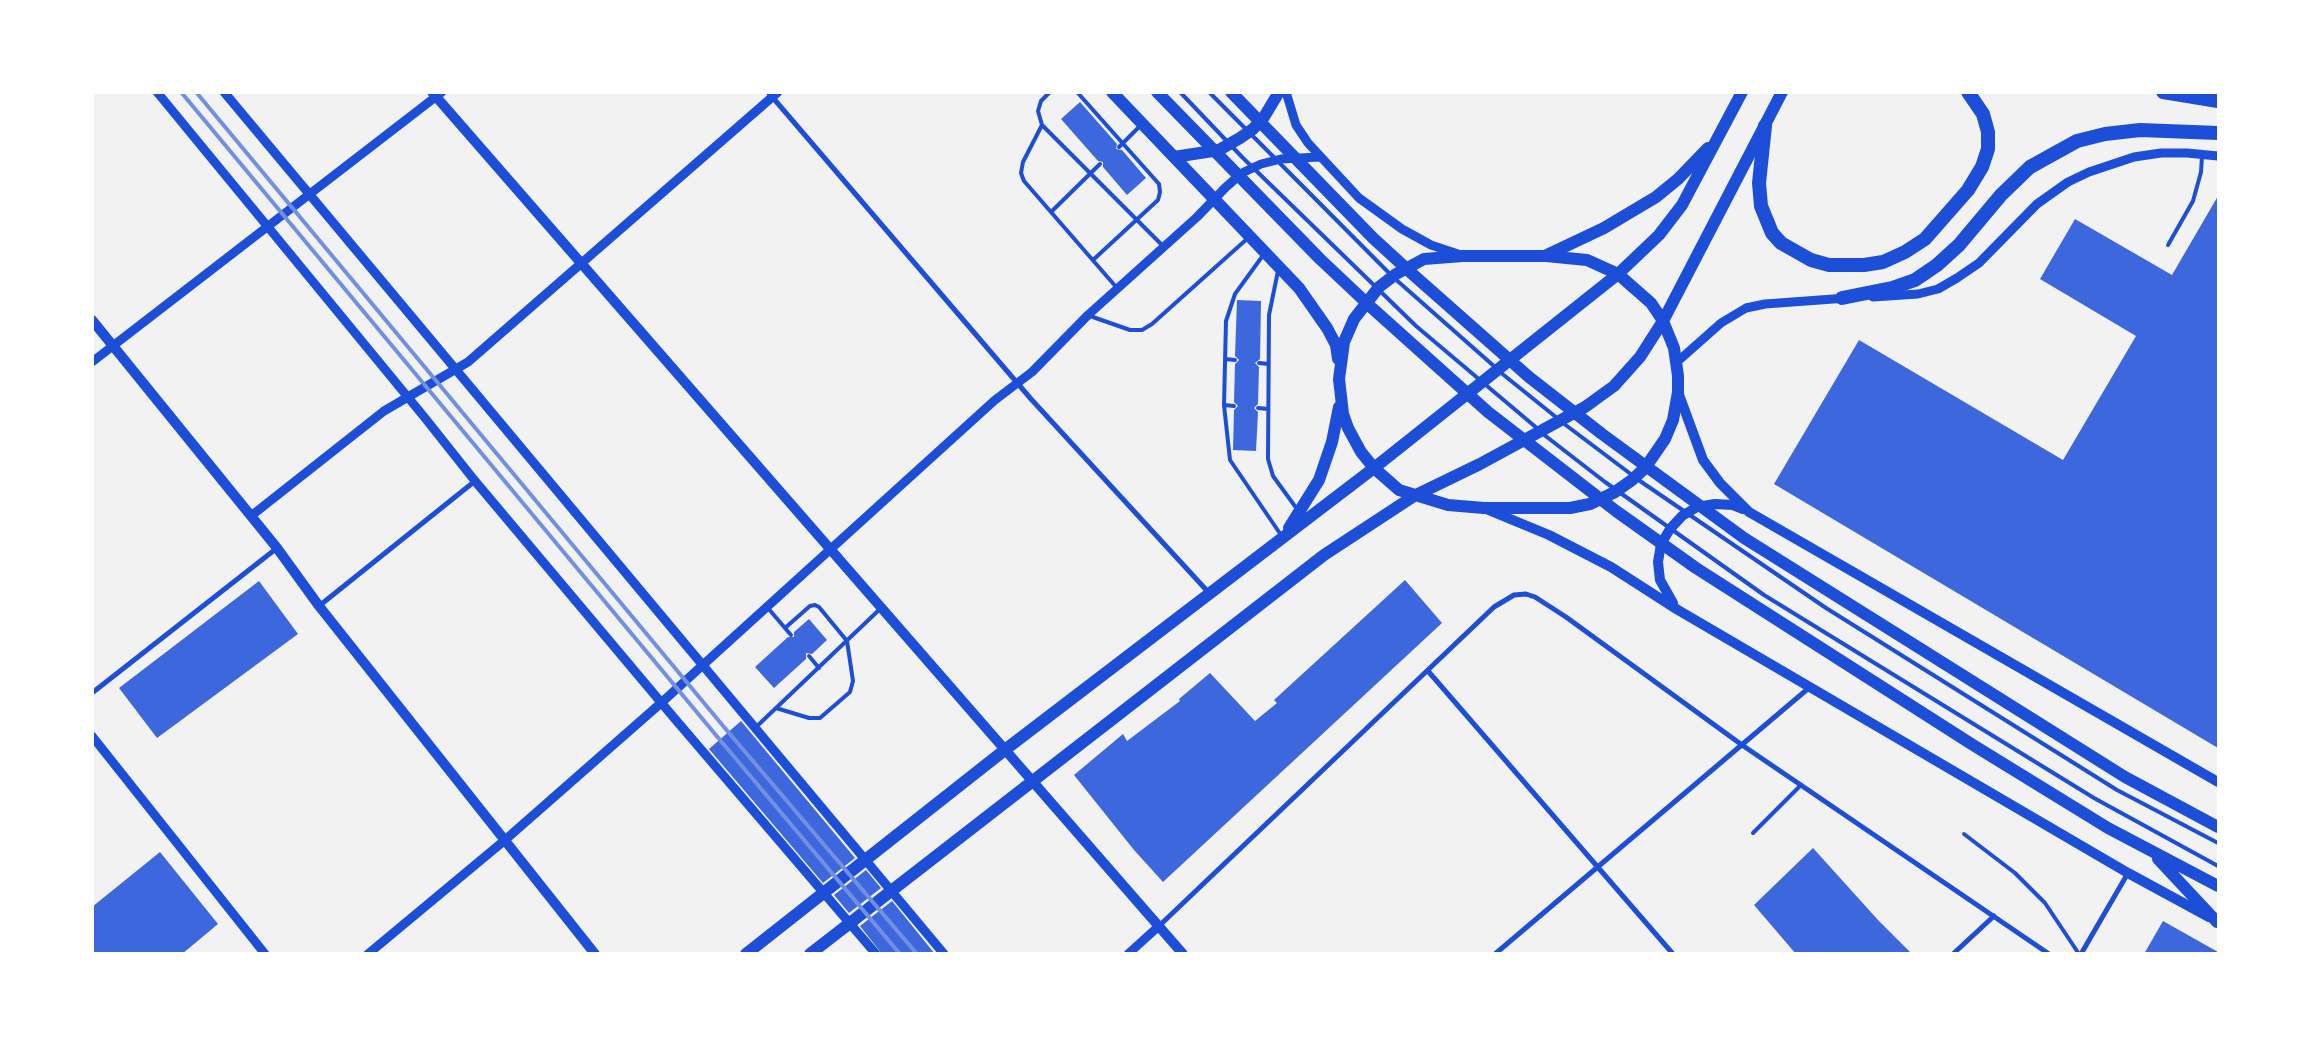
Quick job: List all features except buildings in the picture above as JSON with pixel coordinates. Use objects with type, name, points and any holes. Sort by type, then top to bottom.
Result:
[{"type":"highway","points":[[1765,126],[1759,183],[1761,206],[1772,233],[1781,243],[1811,260],[1829,265],[1864,265],[1883,262],[1905,252],[1925,239],[1968,190],[1982,167],[1988,149],[1988,132],[1983,114],[1968,92]]},
{"type":"highway","points":[[2163,92],[2218,101]]},
{"type":"highway","points":[[1842,298],[1892,288],[1915,280],[1937,265],[1959,245],[2001,195],[2030,167],[2077,141],[2105,134],[2140,130],[2218,134]]},
{"type":"main road","points":[[1112,92],[1279,267],[1320,314],[1336,345],[1340,397],[1332,442],[1326,463],[1303,517]]},
{"type":"main road","points":[[1157,92],[1320,259],[1488,412],[1616,511],[1696,568],[1973,746],[2077,810],[2151,852],[2218,886]]},
{"type":"main road","points":[[1231,92],[1387,251],[1544,388],[1616,445],[1744,538],[2125,776],[2218,827]]},
{"type":"main road","points":[[1174,157],[1219,150],[1240,138],[1258,123],[1274,104],[1279,92]]},
{"type":"main road","points":[[746,954],[1006,749],[1211,594],[1282,537],[1303,517],[1374,468],[1618,274],[1659,235],[1677,212],[1742,92]]},
{"type":"main road","points":[[810,954],[1324,555],[1414,496],[1495,456],[1600,398],[1627,374],[1663,322],[1782,92]]},
{"type":"main road","points":[[437,94],[581,263],[1183,954]]},
{"type":"main road","points":[[1546,256],[1604,228],[1656,197],[1694,163],[1725,126]]},
{"type":"main road","points":[[1339,366],[1344,342],[1354,319],[1379,286],[1396,274],[1424,259],[1463,256],[1546,256],[1587,260],[1618,274],[1631,283],[1651,302],[1663,322],[1677,362],[1678,392],[1673,420],[1658,452],[1632,480],[1615,492],[1590,504],[1570,508],[1484,508],[1448,505],[1414,496],[1400,490],[1374,468],[1361,452],[1348,428],[1340,397]]},
{"type":"main road","points":[[92,320],[277,548],[319,606],[595,954]]},
{"type":"main road","points":[[1678,392],[1704,460],[1720,482],[1749,512]]},
{"type":"main road","points":[[1678,610],[1667,596],[1660,580],[1658,562],[1661,544],[1670,529],[1682,516],[1698,507],[1715,504],[1733,505],[1749,512],[2218,782]]},
{"type":"main road","points":[[1484,508],[1580,550],[1678,610],[2128,873],[2218,922]]},
{"type":"main road","points":[[2151,852],[2218,922]]},
{"type":"street","points":[[157,92],[475,481],[661,703],[876,954]]},
{"type":"street","points":[[224,92],[310,193],[702,667],[944,954]]},
{"type":"street","points":[[1286,92],[1296,125],[1319,157],[1359,198],[1380,214],[1432,245],[1463,256]]},
{"type":"street","points":[[92,362],[437,94]]},
{"type":"street","points":[[251,516],[384,411],[468,362],[773,94],[1018,383],[1211,594]]},
{"type":"street","points":[[1677,362],[1721,323],[1746,308],[1765,304],[1897,296],[1938,289],[1974,266],[2037,204],[2068,182],[2089,172],[2134,158],[2161,153],[2218,156]]},
{"type":"street","points":[[368,954],[505,840],[702,667],[994,400],[1032,372],[1088,315],[1119,290],[1242,174],[1261,164],[1281,159],[1319,157]]},
{"type":"street","points":[[319,606],[475,481]]},
{"type":"street","points":[[92,693],[277,548]]},
{"type":"street","points":[[1128,954],[1494,607],[1514,595],[1526,594],[1551,606],[1742,745],[2049,954]]},
{"type":"street","points":[[1428,671],[1599,866],[1673,954]]},
{"type":"street","points":[[1494,954],[1811,687]]},
{"type":"street","points":[[92,736],[265,954]]},
{"type":"street","points":[[2080,954],[2128,873]]},
{"type":"street","points":[[1953,954],[1994,916]]},
{"type":"lane","points":[[1050,92],[1041,101],[1038,111],[1042,125],[1164,247]]},
{"type":"lane","points":[[1077,92],[1121,145],[1159,184],[1158,200],[1093,260]]},
{"type":"lane","points":[[1180,92],[1242,157],[1416,326],[1548,437],[1605,482],[1764,596],[2111,808],[2218,866]]},
{"type":"lane","points":[[1209,92],[1393,277],[1460,338],[1567,426],[1679,509],[1826,608],[2117,790],[2218,843]]},
{"type":"lane","points":[[1121,145],[1142,124]]},
{"type":"lane","points":[[1042,125],[1022,162],[1021,173],[1024,181],[1119,290]]},
{"type":"lane","points":[[2168,245],[2193,201],[2201,172],[2202,154]]},
{"type":"lane","points":[[1051,212],[1100,164]]},
{"type":"lane","points":[[1088,315],[1130,330],[1142,330],[1152,324],[1250,236]]},
{"type":"lane","points":[[1265,252],[1235,294],[1226,321],[1224,405],[1230,460],[1282,537]]},
{"type":"lane","points":[[1279,267],[1268,316],[1268,459],[1273,476],[1303,517]]},
{"type":"lane","points":[[1225,359],[1235,360]]},
{"type":"lane","points":[[1259,363],[1268,364]]},
{"type":"lane","points":[[1224,405],[1234,406]]},
{"type":"lane","points":[[1258,408],[1268,409]]},
{"type":"lane","points":[[776,708],[817,719],[824,717],[853,687],[846,641],[816,605],[810,606],[785,628]]},
{"type":"lane","points":[[754,729],[882,607]]},
{"type":"lane","points":[[767,608],[790,635]]},
{"type":"lane","points":[[809,656],[819,668]]},
{"type":"lane","points":[[1753,834],[1801,785]]},
{"type":"lane","points":[[1964,834],[2015,873],[2039,897],[2080,954]]},
{"type":"railway","points":[[181,92],[900,954]]},
{"type":"railway","points":[[196,92],[724,727],[917,954]]}]
